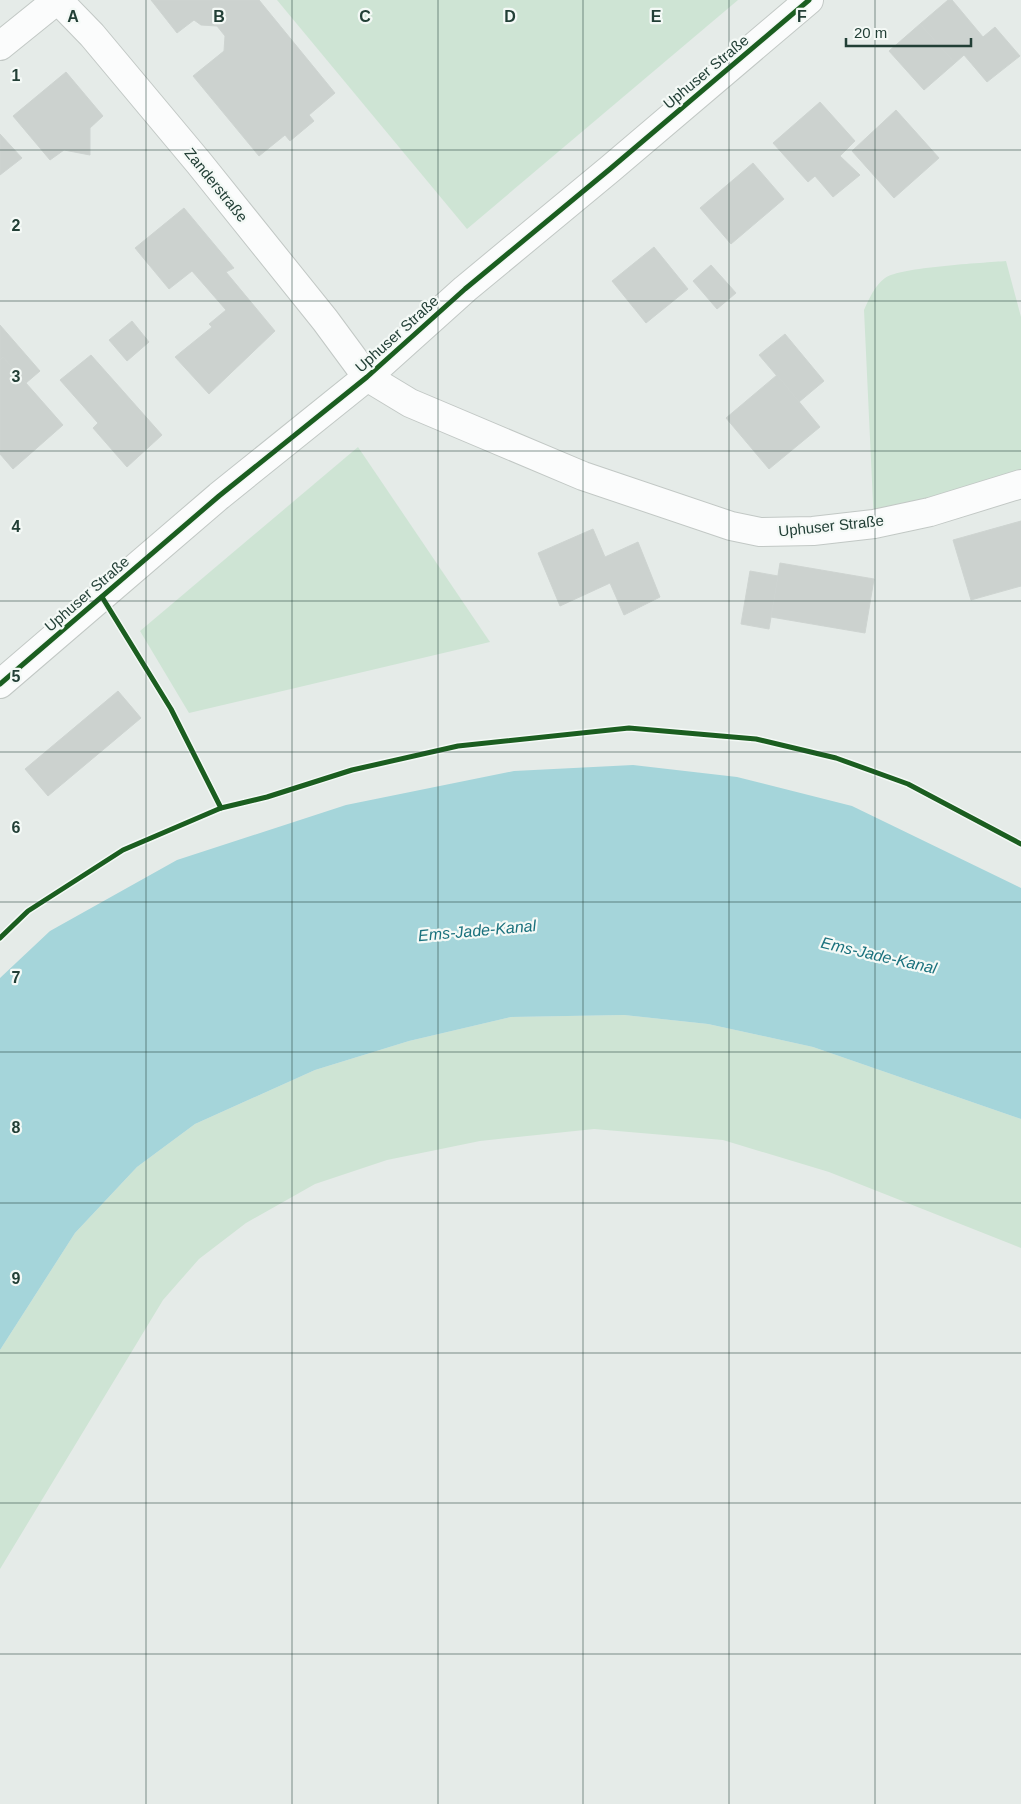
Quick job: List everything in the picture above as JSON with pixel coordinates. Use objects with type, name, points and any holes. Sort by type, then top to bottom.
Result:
[{"type":"street","name":"Zanderstraße","points":[[0,46],[58,0],[92,34],[199,162],[325,320],[367,378]]},
{"type":"street","name":"Uphuser Straße","points":[[0,684],[219,496],[367,378],[465,289],[809,0]]},
{"type":"street","name":"Uphuser Straße","points":[[367,378],[410,403],[583,476],[731,526],[760,532],[813,531],[874,524],[930,512],[1021,484]]},
{"type":"green space","points":[[277,0],[738,0],[467,229]]},
{"type":"green space","points":[[1006,261],[1021,317],[1021,484],[874,524],[864,310],[870,297],[881,281],[894,274],[924,268]]},
{"type":"green space","points":[[358,447],[490,642],[189,713],[140,631]]},
{"type":"green space","points":[[624,1015],[708,1024],[813,1047],[1021,1119],[1021,1248],[829,1172],[723,1140],[594,1129],[480,1141],[387,1160],[315,1184],[246,1223],[199,1259],[163,1300],[0,1569],[0,1350],[75,1233],[137,1167],[195,1124],[315,1070],[409,1041],[511,1017]]},
{"type":"water","name":"Ems-Jade-Kanal","points":[[633,765],[737,777],[852,806],[1021,888],[1021,1119],[813,1047],[708,1024],[624,1015],[511,1017],[409,1041],[315,1070],[195,1124],[137,1167],[75,1233],[0,1350],[0,978],[50,931],[177,860],[346,805],[514,771]]},
{"type":"building","points":[[151,0],[259,0],[335,93],[309,115],[314,121],[290,141],[285,135],[259,156],[193,76],[224,51],[225,36],[217,26],[201,25],[194,20],[177,33]]},
{"type":"building","points":[[948,0],[952,0],[983,37],[995,27],[1020,56],[987,82],[964,55],[955,63],[920,24]]},
{"type":"building","points":[[920,24],[955,63],[924,90],[889,51]]},
{"type":"building","points":[[66,72],[103,116],[90,128],[90,155],[64,150],[50,160],[13,116]]},
{"type":"building","points":[[820,102],[855,141],[840,156],[860,175],[833,197],[815,176],[808,182],[773,143]]},
{"type":"building","points":[[896,110],[939,158],[894,198],[852,151]]},
{"type":"building","points":[[0,134],[22,158],[0,175]]},
{"type":"building","points":[[753,163],[784,199],[731,244],[700,208]]},
{"type":"building","points":[[184,208],[234,268],[226,272],[275,331],[209,394],[175,357],[212,327],[209,324],[226,310],[192,271],[169,289],[135,248]]},
{"type":"building","points":[[654,247],[688,289],[646,323],[612,281]]},
{"type":"building","points":[[711,265],[736,293],[717,309],[693,281]]},
{"type":"building","points":[[132,321],[149,342],[127,361],[109,340]]},
{"type":"building","points":[[0,325],[40,371],[26,383],[3,357],[0,360]]},
{"type":"building","points":[[785,334],[824,381],[799,402],[759,355]]},
{"type":"building","points":[[91,355],[162,435],[127,467],[93,428],[98,423],[60,380]]},
{"type":"building","points":[[3,357],[63,425],[13,469],[0,454],[0,360]]},
{"type":"building","points":[[777,375],[820,427],[769,469],[726,418]]},
{"type":"building","points":[[1021,521],[1021,586],[971,600],[953,540]]},
{"type":"building","points":[[593,529],[605,557],[638,542],[660,597],[624,615],[610,583],[560,606],[538,553]]},
{"type":"building","points":[[780,563],[874,579],[865,633],[771,617]]},
{"type":"building","points":[[750,571],[778,576],[769,629],[741,624]]},
{"type":"building","points":[[118,691],[141,718],[48,796],[25,769]]},
{"type":"cycle path","points":[[0,684],[219,496],[367,377],[465,289],[809,0]]},
{"type":"cycle path","points":[[102,597],[171,709],[221,808]]},
{"type":"cycle path","points":[[0,938],[28,911],[123,850],[221,808],[267,797],[352,770],[458,746],[629,728],[756,739],[836,758],[908,784],[1021,844]]}]
